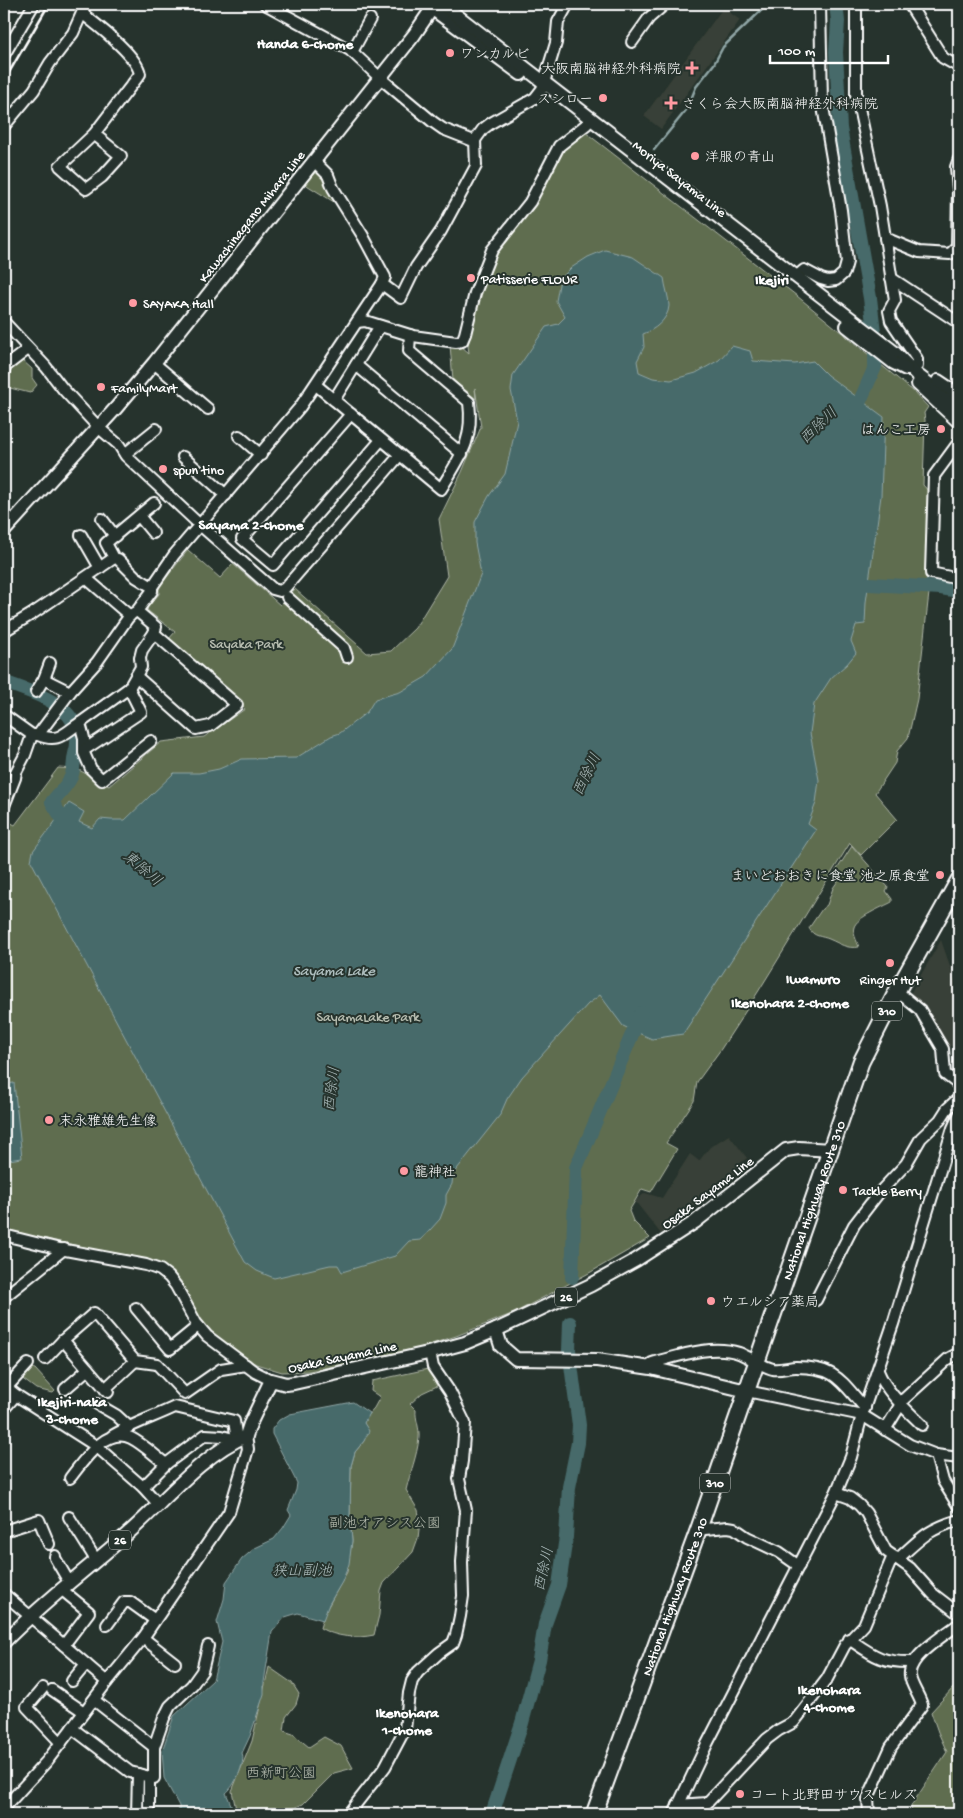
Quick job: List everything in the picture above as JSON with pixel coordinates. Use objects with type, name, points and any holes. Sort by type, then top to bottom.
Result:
[{"type":"highway","name":"National Highway Route 310","points":[[594,1814],[699,1528],[861,1062],[897,991],[959,880]]},
{"type":"main road","name":"Moriya Sayama Line","points":[[434,5],[797,276],[837,313]]},
{"type":"main road","name":"Kawachinagano Mihara Line","points":[[4,531],[99,428],[154,363],[414,35],[434,5]]},
{"type":"main road","name":"Moriya Sayama Line","points":[[543,85],[587,124],[894,357],[917,370],[959,407]]},
{"type":"main road","points":[[894,357],[959,422]]},
{"type":"main road","points":[[917,370],[959,395]]},
{"type":"main road","name":"Osaka Sayama Line","points":[[242,1438],[271,1380],[286,1384],[465,1343],[591,1285],[636,1260],[695,1222],[786,1150],[799,1148],[831,1150]]},
{"type":"main road","points":[[496,1330],[501,1346],[516,1359],[597,1360],[651,1368],[747,1391]]},
{"type":"main road","name":"26","points":[[4,1642],[30,1615],[125,1536],[187,1476],[242,1438]]},
{"type":"street","points":[[4,55],[34,4]]},
{"type":"street","points":[[265,4],[352,52],[379,77],[443,129],[471,140],[476,140]]},
{"type":"street","points":[[382,284],[401,298],[416,267],[441,230],[476,166],[476,140],[483,129],[535,98],[543,85],[556,43],[558,22],[568,4]]},
{"type":"street","points":[[632,42],[650,18],[665,4]]},
{"type":"street","points":[[797,276],[804,270],[821,279],[828,281],[836,280],[844,273],[847,262],[841,210],[822,101],[820,4]]},
{"type":"street","points":[[856,4],[856,94],[880,206],[895,300],[889,310],[891,321],[917,359],[917,370]]},
{"type":"street","points":[[909,4],[943,58],[959,67]]},
{"type":"street","points":[[4,126],[34,90],[50,63],[73,33],[84,9],[127,52],[139,68],[140,74],[94,134],[60,166],[86,189],[102,176],[121,156],[94,134]]},
{"type":"street","points":[[352,52],[370,19]]},
{"type":"street","points":[[357,322],[366,321],[410,335],[456,342],[462,341],[474,293],[492,250],[530,202],[559,146],[587,124]]},
{"type":"street","points":[[885,238],[919,252],[950,254],[957,247],[958,189],[956,167],[959,158]]},
{"type":"street","points":[[4,806],[16,772],[35,735],[152,591],[152,587],[174,555],[300,407],[382,284],[385,277],[363,236],[333,188],[328,175],[314,161]]},
{"type":"street","points":[[891,278],[959,324]]},
{"type":"street","points":[[4,322],[63,389],[99,428],[119,445],[125,454],[200,526],[273,589],[280,591],[285,588],[399,456]]},
{"type":"street","points":[[334,400],[380,326]]},
{"type":"street","points":[[316,385],[441,489],[462,454],[469,436],[471,414],[469,402],[409,351],[410,335]]},
{"type":"street","points":[[4,371],[6,366],[28,349]]},
{"type":"street","points":[[154,363],[208,410]]},
{"type":"street","points":[[356,365],[462,454]]},
{"type":"street","points":[[351,414],[242,538],[273,565],[380,440]]},
{"type":"street","points":[[125,454],[156,429]]},
{"type":"street","points":[[240,436],[261,455]]},
{"type":"street","points":[[959,442],[934,476],[931,573],[959,579]]},
{"type":"street","points":[[183,457],[226,495]]},
{"type":"street","points":[[152,587],[136,577],[118,559],[114,558],[106,543],[154,503]]},
{"type":"street","points":[[138,516],[153,533]]},
{"type":"street","points":[[102,518],[115,536]]},
{"type":"street","points":[[81,535],[100,568]]},
{"type":"street","points":[[4,631],[114,558]]},
{"type":"street","points":[[4,715],[35,735],[49,739],[57,738],[129,688],[141,667],[140,658],[142,650],[156,627],[133,613],[86,578]]},
{"type":"street","points":[[287,598],[344,648],[347,657]]},
{"type":"street","points":[[136,676],[196,729],[210,726],[237,705],[154,633]]},
{"type":"street","points":[[36,692],[44,679],[50,663]]},
{"type":"street","points":[[44,679],[70,692]]},
{"type":"street","points":[[84,750],[141,712],[129,688]]},
{"type":"street","points":[[76,725],[84,738],[84,750],[91,768],[102,780],[151,740]]},
{"type":"street","points":[[897,991],[920,1010],[943,1049],[945,1074],[959,1085]]},
{"type":"street","points":[[816,1300],[854,1225],[861,1215],[906,1164],[921,1138],[959,1098]]},
{"type":"street","points":[[676,1810],[707,1744],[836,1493],[851,1457],[863,1411],[956,1134],[959,1115]]},
{"type":"street","points":[[4,1235],[146,1265],[160,1270],[176,1286],[198,1326],[207,1336],[246,1365],[271,1380]]},
{"type":"street","points":[[4,1297],[64,1249]]},
{"type":"street","points":[[136,1308],[170,1349],[198,1326]]},
{"type":"street","points":[[45,1359],[63,1340],[94,1313],[135,1361],[158,1364],[185,1394],[221,1369],[246,1365]]},
{"type":"street","points":[[63,1340],[106,1390],[135,1361]]},
{"type":"street","points":[[651,1368],[652,1363],[691,1353],[724,1350],[757,1360],[772,1369],[796,1368],[828,1371],[839,1378],[863,1411],[885,1430],[910,1445],[936,1455],[959,1458]]},
{"type":"street","points":[[348,1814],[385,1767],[405,1729],[407,1700],[412,1681],[418,1672],[439,1652],[453,1642],[460,1616],[463,1596],[462,1562],[466,1510],[459,1478],[465,1423],[450,1392],[433,1367],[430,1352]]},
{"type":"street","points":[[885,1430],[900,1404],[916,1387],[932,1376],[948,1359],[959,1353]]},
{"type":"street","points":[[28,1364],[5,1386],[96,1446],[159,1504]]},
{"type":"street","points":[[65,1389],[88,1369]]},
{"type":"street","points":[[878,1371],[884,1384],[900,1404],[922,1425]]},
{"type":"street","points":[[747,1391],[863,1411]]},
{"type":"street","points":[[4,1409],[16,1395]]},
{"type":"street","points":[[97,1404],[116,1415],[128,1426]]},
{"type":"street","points":[[6,1801],[47,1761],[143,1638],[229,1512],[248,1449],[234,1422],[175,1407],[152,1419],[128,1426],[96,1446],[70,1478]]},
{"type":"street","points":[[142,1487],[166,1464],[205,1435],[242,1438]]},
{"type":"street","points":[[112,1436],[129,1436],[166,1464]]},
{"type":"street","points":[[936,1455],[943,1481],[959,1508]]},
{"type":"street","points":[[836,1493],[850,1498],[866,1513],[886,1550],[910,1568],[933,1594],[959,1614]]},
{"type":"street","points":[[69,1517],[96,1560]]},
{"type":"street","points":[[4,1531],[39,1520],[49,1544]]},
{"type":"street","points":[[676,1810],[707,1803],[767,1739],[794,1722],[827,1679],[849,1639],[864,1625],[896,1558],[926,1533],[959,1520]]},
{"type":"street","points":[[699,1528],[734,1528],[747,1537],[779,1552],[799,1566]]},
{"type":"street","points":[[55,1556],[65,1585],[89,1612],[64,1645]]},
{"type":"street","points":[[4,1594],[107,1682]]},
{"type":"street","points":[[107,1625],[124,1602],[130,1602],[155,1620]]},
{"type":"street","points":[[869,1814],[868,1798],[891,1747],[922,1705],[910,1677],[910,1668],[919,1656],[959,1624]]},
{"type":"street","points":[[143,1638],[175,1663]]},
{"type":"street","points":[[849,1639],[883,1660],[913,1662]]},
{"type":"street","points":[[72,1728],[130,1772],[154,1778],[154,1747],[170,1706],[192,1685],[202,1671],[208,1646]]},
{"type":"street","points":[[72,1681],[86,1664]]},
{"type":"street","points":[[61,1743],[50,1734],[27,1707],[41,1692],[84,1712]]},
{"type":"street","points":[[94,1700],[154,1747]]},
{"type":"street","points":[[137,1814],[138,1774]]},
{"type":"street","points":[[149,1777],[150,1814]]},
{"type":"shaded area","name":"大阪南脳神経外科病院","points":[[723,8],[740,20],[661,129],[644,116]]},
{"type":"shaded area","points":[[941,940],[959,992],[959,1043],[947,1048],[929,1013],[910,994]]},
{"type":"shaded area","points":[[729,1135],[747,1158],[739,1164],[745,1171],[661,1234],[635,1201],[645,1193],[662,1198],[690,1154],[699,1161],[710,1147]]},
{"type":"green space","name":"Sayama Lake","points":[[585,132],[797,296],[913,391],[928,407],[924,413],[923,485],[930,493],[926,576],[929,593],[917,699],[908,738],[897,751],[895,763],[875,793],[897,819],[861,855],[850,843],[758,992],[697,1082],[694,1101],[666,1143],[677,1149],[651,1192],[642,1189],[629,1211],[633,1221],[650,1238],[514,1313],[456,1336],[410,1351],[309,1371],[282,1372],[256,1364],[212,1336],[198,1317],[179,1282],[166,1268],[144,1260],[4,1230],[4,819],[15,825],[58,768],[77,769],[109,786],[161,742],[204,737],[245,709],[168,640],[175,632],[148,611],[147,608],[159,594],[159,587],[188,550],[220,578],[233,564],[280,605],[295,589],[367,653],[391,651],[415,628],[447,576],[439,519],[481,427],[475,388],[476,399],[453,380],[450,345],[461,346],[469,353],[468,346],[477,302],[497,254],[534,207],[562,150]]},
{"type":"green space","points":[[319,168],[342,207],[305,184]]},
{"type":"green space","points":[[22,360],[32,369],[32,378],[37,385],[30,393],[10,388],[4,381],[7,374]]},
{"type":"green space","points":[[852,846],[888,887],[886,891],[892,899],[892,902],[865,916],[856,923],[854,931],[859,947],[844,946],[815,935],[809,928],[827,905],[833,888],[840,878],[836,871]]},
{"type":"green space","points":[[29,1367],[35,1369],[55,1391],[53,1393],[36,1389],[20,1377]]},
{"type":"green space","name":"副池オアシス公園","points":[[428,1369],[437,1386],[422,1393],[410,1404],[416,1410],[419,1434],[417,1451],[406,1490],[418,1510],[420,1521],[418,1538],[413,1552],[384,1583],[374,1635],[346,1636],[326,1631],[320,1628],[324,1614],[347,1572],[352,1541],[350,1518],[351,1466],[355,1452],[364,1441],[366,1430],[365,1418],[374,1408],[380,1397],[371,1391],[372,1381]]},
{"type":"green space","name":"西新町公園","points":[[269,1667],[292,1683],[299,1694],[296,1704],[286,1717],[284,1731],[293,1734],[309,1747],[324,1737],[341,1746],[353,1768],[334,1773],[303,1804],[279,1814],[237,1814],[232,1791],[252,1741]]},
{"type":"green space","points":[[954,1687],[959,1688],[959,1814],[912,1814],[911,1806],[947,1752],[931,1712]]},
{"type":"water","name":"Sayama Lake","points":[[605,250],[633,257],[664,278],[669,303],[668,311],[660,324],[643,334],[644,347],[637,361],[639,372],[653,378],[671,380],[696,373],[719,360],[732,346],[750,351],[753,361],[795,364],[813,361],[827,375],[884,417],[881,496],[866,602],[865,624],[856,625],[851,641],[856,653],[831,678],[814,704],[810,733],[819,780],[816,803],[808,824],[816,830],[683,1034],[652,1039],[623,1026],[600,995],[588,1004],[522,1077],[507,1099],[500,1115],[453,1174],[452,1184],[446,1195],[446,1203],[440,1219],[421,1240],[409,1241],[395,1256],[342,1272],[338,1265],[330,1265],[274,1278],[257,1271],[245,1262],[31,861],[33,851],[69,803],[84,812],[79,822],[92,828],[100,819],[125,820],[174,773],[199,773],[219,769],[242,759],[296,758],[331,736],[340,733],[367,712],[375,699],[400,692],[426,677],[452,649],[481,574],[475,543],[475,522],[489,496],[505,474],[517,421],[511,390],[513,375],[546,327],[558,324],[565,317],[556,301],[560,279],[571,268],[588,257]]},
{"type":"water","points":[[14,1083],[22,1158],[8,1160],[4,1116],[4,1084]]},
{"type":"water","name":"狭山副池","points":[[353,1402],[369,1413],[364,1423],[369,1431],[355,1452],[351,1466],[350,1517],[352,1541],[349,1564],[342,1582],[329,1604],[323,1620],[298,1613],[285,1617],[272,1632],[264,1682],[264,1694],[250,1736],[242,1753],[242,1763],[238,1774],[226,1793],[235,1814],[179,1814],[179,1806],[164,1778],[162,1751],[174,1716],[213,1680],[222,1642],[217,1622],[224,1599],[226,1582],[242,1559],[255,1548],[274,1539],[291,1515],[288,1510],[297,1483],[272,1434],[272,1429],[279,1420],[290,1414]]},
{"type":"waterway","points":[[654,150],[687,109],[696,87],[714,64],[723,47],[768,4]]},
{"type":"waterway","name":"西除川","points":[[836,4],[838,21],[836,52],[840,128],[870,298],[875,340],[875,367],[856,410],[852,414]]},
{"type":"waterway","points":[[869,584],[941,588],[959,591]]},
{"type":"waterway","name":"東除川","points":[[4,682],[58,705],[68,714],[75,725],[77,738],[72,775],[52,802],[65,823],[72,829]]},
{"type":"waterway","name":"西除川","points":[[572,1277],[576,1168],[641,1013]]},
{"type":"waterway","name":"西除川","points":[[492,1814],[522,1723],[539,1660],[545,1624],[559,1585],[566,1537],[569,1487],[578,1443],[579,1425],[569,1350],[570,1323]]},
{"type":"railway","points":[[4,81],[49,4]]},
{"type":"place","name":"ワンカルビ","points":[[450,53]]},
{"type":"place","name":"大阪南脳神経外科病院","points":[[692,68]]},
{"type":"place","name":"スシロー","points":[[603,98]]},
{"type":"place","name":"さくら会大阪南脳神経外科病院","points":[[671,103]]},
{"type":"place","name":"洋服の青山","points":[[695,156]]},
{"type":"place","name":"Patisserie FLOUR","points":[[471,278]]},
{"type":"place","name":"SAYAKA Hall","points":[[133,303]]},
{"type":"place","name":"FamilyMart","points":[[101,387]]},
{"type":"place","name":"はんこ工房","points":[[941,429]]},
{"type":"place","name":"spun tino","points":[[163,469]]},
{"type":"place","name":"まいどおおきに食堂 池之原食堂","points":[[940,875]]},
{"type":"place","name":"Ringer Hut","points":[[890,963]]},
{"type":"place","name":"末永雅雄先生像","points":[[49,1120]]},
{"type":"place","name":"龍神社","points":[[404,1171]]},
{"type":"place","name":"Tackle Berry","points":[[843,1190]]},
{"type":"place","name":"ウエルシア薬局","points":[[711,1301]]},
{"type":"place","name":"コート北野田サウスヒルズ","points":[[740,1794]]},
{"type":"district","name":"Handa 6-chome","points":[[305,43]]},
{"type":"district","name":"Ikejiri","points":[[772,279]]},
{"type":"district","name":"Sayama 2-chome","points":[[251,524]]},
{"type":"district","name":"Iwamuro","points":[[813,978]]},
{"type":"district","name":"Ikenohara 2-chome","points":[[790,1002]]},
{"type":"district","name":"Ikejiri-naka 3-chome","points":[[72,1410]]},
{"type":"district","name":"Ikenohara 4-chome","points":[[829,1698]]},
{"type":"district","name":"Ikenohara 1-chome","points":[[407,1720]]},
{"type":"park label","name":"Sayaka Park","points":[[246,643]]},
{"type":"park label","name":"SayamaLake Park","points":[[368,1016]]}]
